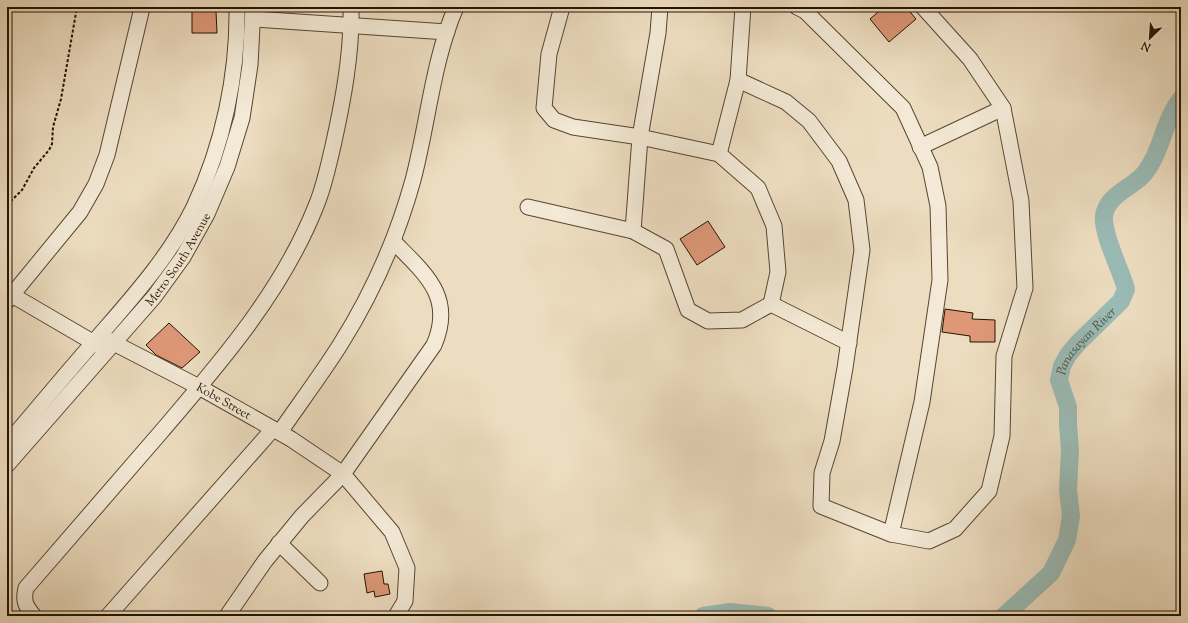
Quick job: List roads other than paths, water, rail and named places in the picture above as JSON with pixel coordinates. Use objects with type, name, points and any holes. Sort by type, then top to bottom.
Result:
[{"type":"street","name":"Metro South Avenue","points":[[7,444],[140,289],[169,248],[193,208],[213,162],[226,115],[233,63],[237,7]]},
{"type":"street","points":[[34,616],[28,609],[24,599],[26,588],[199,387],[265,303],[301,240],[317,206],[325,179],[342,104],[351,25],[350,7]]},
{"type":"street","points":[[108,616],[276,430],[340,345],[367,297],[393,241],[412,180],[447,32],[456,7]]},
{"type":"street","points":[[528,207],[633,231],[666,248],[688,310],[708,321],[742,320],[771,304],[778,272],[774,226],[758,188],[719,154],[640,137],[573,128],[554,120],[544,108],[549,54],[562,7]]},
{"type":"street","points":[[633,231],[640,137],[658,33],[660,7]]},
{"type":"street","points":[[719,154],[738,80],[743,7]]},
{"type":"street","points":[[797,7],[805,11],[903,108],[930,167],[938,206],[940,280],[922,402],[891,534]]},
{"type":"street","points":[[738,80],[786,102],[809,121],[839,161],[856,200],[862,250],[849,343],[832,441],[822,473],[821,506],[891,534],[929,541],[955,529],[988,491],[1002,436],[1004,356],[1025,288],[1021,201],[1003,108],[970,59],[931,10]]},
{"type":"street","points":[[10,298],[80,212],[96,184],[107,155],[141,12]]},
{"type":"street","name":"Metro South Avenue","points":[[7,465],[154,297],[182,256],[207,214],[227,168],[242,118],[250,65],[253,13]]},
{"type":"street","points":[[253,13],[351,25],[447,32]]},
{"type":"street","points":[[920,147],[1003,108]]},
{"type":"street","points":[[227,616],[246,586],[279,543],[302,516],[343,474],[434,345],[440,330],[442,315],[440,299],[424,274],[393,241]]},
{"type":"street","name":"Kobe Street","points":[[10,298],[97,339],[110,347],[199,387],[312,451],[343,474],[392,532],[407,568],[405,600],[396,616]]},
{"type":"street","points":[[771,304],[849,343]]},
{"type":"street","points":[[279,543],[320,582]]},
{"type":"waterway","name":"Panasayan River","points":[[1004,616],[1051,573],[1067,540],[1071,516],[1068,490],[1070,450],[1068,407],[1059,380],[1062,366],[1068,355],[1078,343],[1121,301],[1126,289],[1106,232],[1104,224],[1106,209],[1114,197],[1143,175],[1154,157],[1170,117],[1181,99]]},
{"type":"waterway","name":"Panasayan River","points":[[703,616],[730,612],[768,616]]}]
